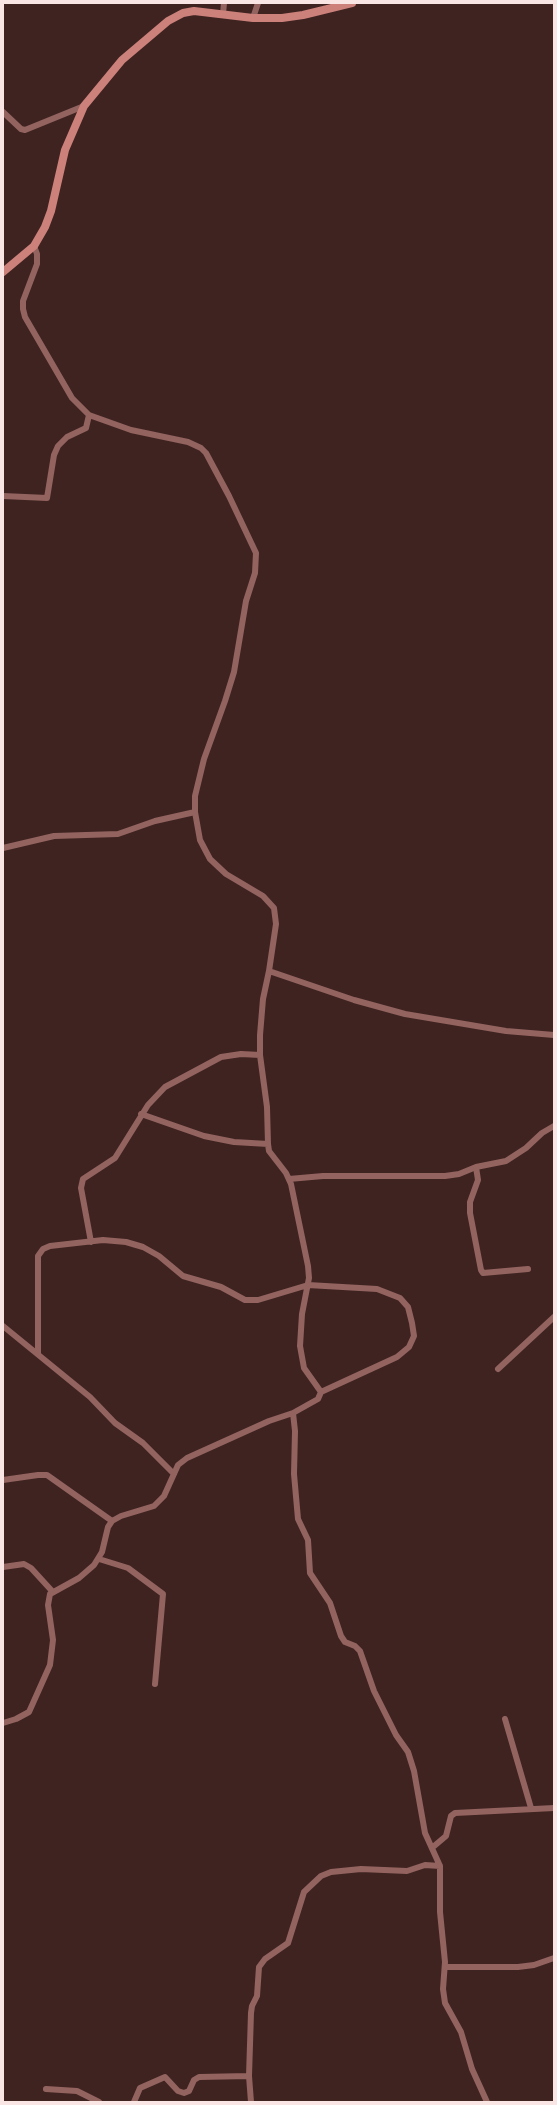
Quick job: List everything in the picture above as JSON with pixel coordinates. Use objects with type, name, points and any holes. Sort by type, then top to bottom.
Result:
[{"type":"main road","points":[[3,272],[34,246],[45,227],[51,211],[65,150],[84,106],[122,60],[168,21],[188,12],[223,14],[252,18],[303,15],[352,3]]},
{"type":"street","points":[[223,14],[224,3]]},
{"type":"street","points":[[252,18],[258,3]]},
{"type":"street","points":[[3,112],[21,129],[25,130],[84,106]]},
{"type":"street","points":[[34,246],[37,254],[37,264],[23,301],[25,318],[72,398],[89,415],[131,430],[188,442],[206,453],[229,496],[256,553],[255,572],[246,601],[234,672],[226,700],[204,759],[195,796],[195,812],[200,840],[210,859],[226,874],[263,896],[274,908],[276,924],[263,999],[260,1035],[260,1055],[267,1107],[268,1144],[272,1155],[289,1179],[308,1266],[308,1286],[302,1314],[300,1346],[304,1368],[321,1392]]},
{"type":"street","points":[[3,496],[47,498],[54,455],[58,446],[67,437],[86,428],[89,415]]},
{"type":"street","points":[[3,848],[54,836],[118,834],[155,821],[195,812]]},
{"type":"street","points":[[269,971],[354,1000],[405,1014],[506,1031],[554,1035]]},
{"type":"street","points":[[91,1242],[82,1188],[83,1180],[115,1158],[141,1114],[165,1087],[221,1057],[241,1054],[260,1055]]},
{"type":"street","points":[[141,1114],[204,1136],[234,1142],[268,1144]]},
{"type":"street","points":[[289,1179],[330,1175],[455,1175],[476,1167],[506,1161],[526,1148],[542,1132],[554,1126]]},
{"type":"street","points":[[476,1167],[478,1180],[470,1202],[470,1213],[481,1270],[483,1273],[528,1269]]},
{"type":"street","points":[[3,1723],[16,1720],[28,1712],[50,1665],[53,1640],[48,1600],[52,1591],[79,1578],[99,1559],[104,1546],[108,1527],[112,1521],[154,1506],[164,1496],[178,1465],[187,1458],[269,1421],[293,1413],[318,1399],[321,1392],[397,1357],[409,1347],[414,1336],[408,1308],[400,1298],[395,1295],[377,1290],[308,1286],[258,1300],[245,1300],[221,1287],[183,1276],[159,1256],[143,1247],[126,1242],[91,1242],[50,1246],[43,1249],[38,1256],[38,1354]]},
{"type":"street","points":[[498,1369],[554,1317]]},
{"type":"street","points":[[3,1326],[90,1398],[115,1423],[143,1443],[174,1474]]},
{"type":"street","points":[[293,1413],[297,1517],[308,1540],[310,1573],[330,1603],[341,1636],[345,1642],[356,1646],[360,1651],[374,1691],[396,1735],[408,1752],[414,1771],[425,1833],[433,1847],[440,1866],[440,1912],[445,1967],[443,1989],[445,2003],[461,2032],[472,2069],[487,2102]]},
{"type":"street","points":[[3,1480],[38,1475],[47,1476],[112,1521]]},
{"type":"street","points":[[99,1559],[128,1568],[163,1594],[164,1598],[155,1684]]},
{"type":"street","points":[[3,1567],[20,1563],[27,1565],[52,1591]]},
{"type":"street","points":[[505,1719],[530,1808]]},
{"type":"street","points":[[433,1847],[446,1836],[451,1816],[455,1813],[530,1808],[554,1808]]},
{"type":"street","points":[[251,2102],[249,2076],[251,2013],[252,2006],[257,1996],[259,1967],[265,1959],[288,1943],[304,1892],[320,1876],[332,1872],[361,1869],[407,1871],[426,1865],[440,1866]]},
{"type":"street","points":[[445,1967],[518,1967],[534,1965],[554,1958]]},
{"type":"street","points":[[134,2102],[140,2088],[165,2077],[178,2091],[184,2093],[189,2091],[194,2080],[199,2077],[249,2076]]},
{"type":"street","points":[[46,2089],[77,2091],[99,2102]]}]
